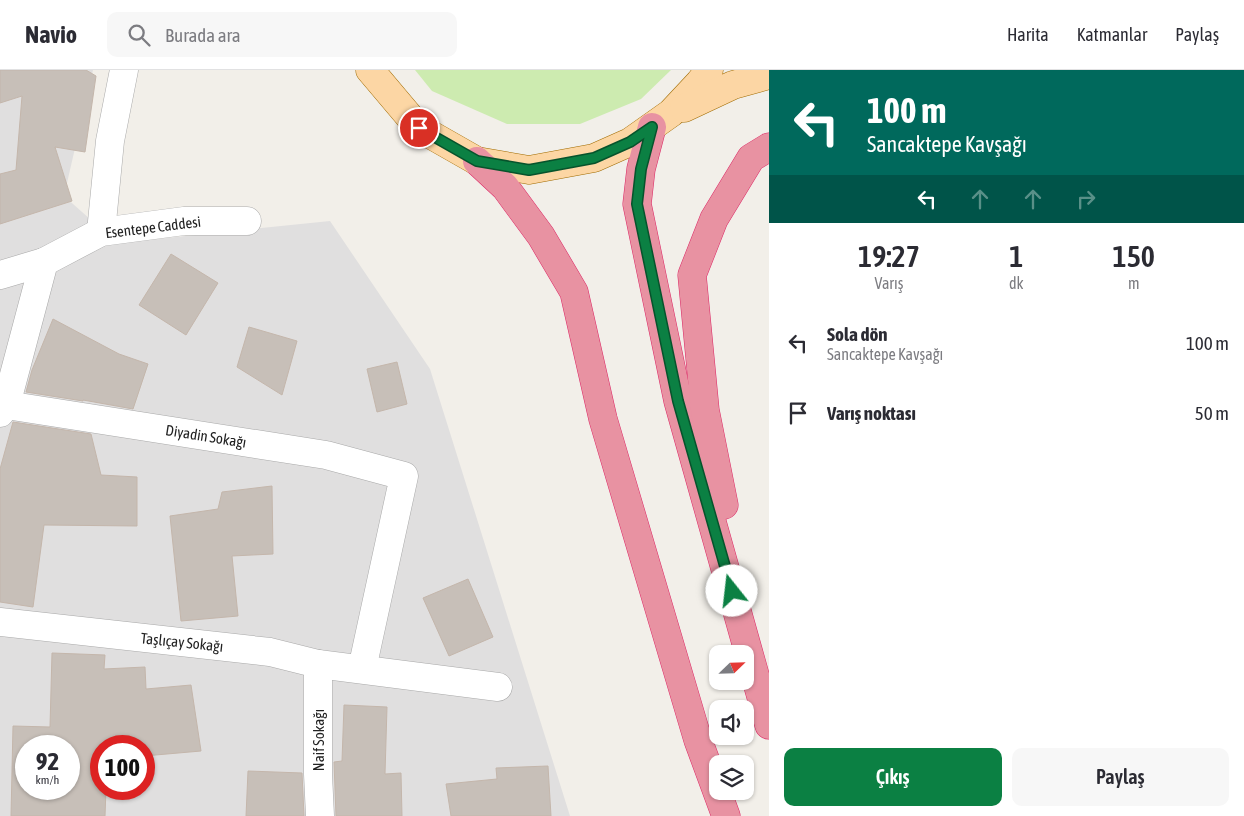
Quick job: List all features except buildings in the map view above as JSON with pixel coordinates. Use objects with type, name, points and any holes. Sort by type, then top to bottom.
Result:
[{"type":"highway","points":[[662,120],[641,169],[637,204],[678,401],[769,725]]},
{"type":"highway","points":[[769,147],[751,158],[746,165],[714,219],[692,275],[705,410],[769,725]]},
{"type":"highway","points":[[477,161],[505,187],[531,222],[574,292],[605,428],[698,740],[726,816]]},
{"type":"main road","points":[[370,70],[419,128],[477,161],[529,170],[594,158],[630,142],[662,120],[734,85],[769,75]]},
{"type":"main road","points":[[662,120],[700,82],[709,70]]},
{"type":"street","points":[[101,232],[110,141],[124,70]]},
{"type":"street","name":"Esentepe Caddesi","points":[[0,275],[44,262],[101,232],[184,221],[247,221]]},
{"type":"street","points":[[3,409],[44,262]]},
{"type":"street","name":"Diyadin Sokağı","points":[[3,409],[326,455],[404,476],[362,670]]},
{"type":"street","name":"Taşlıçay Sokağı","points":[[0,622],[270,652],[318,664],[498,687]]},
{"type":"street","name":"Naif Sokağı","points":[[318,664],[320,816]]},
{"type":"shaded area","points":[[0,70],[93,70],[64,196],[117,243],[330,221],[430,369],[570,816],[0,816]]},
{"type":"green space","points":[[415,70],[671,70],[641,99],[580,124],[507,124],[432,91]]},
{"type":"route","points":[[419,128],[477,161],[529,170],[594,158],[630,142],[652,127],[641,169],[637,204],[678,401],[732,591]]}]
